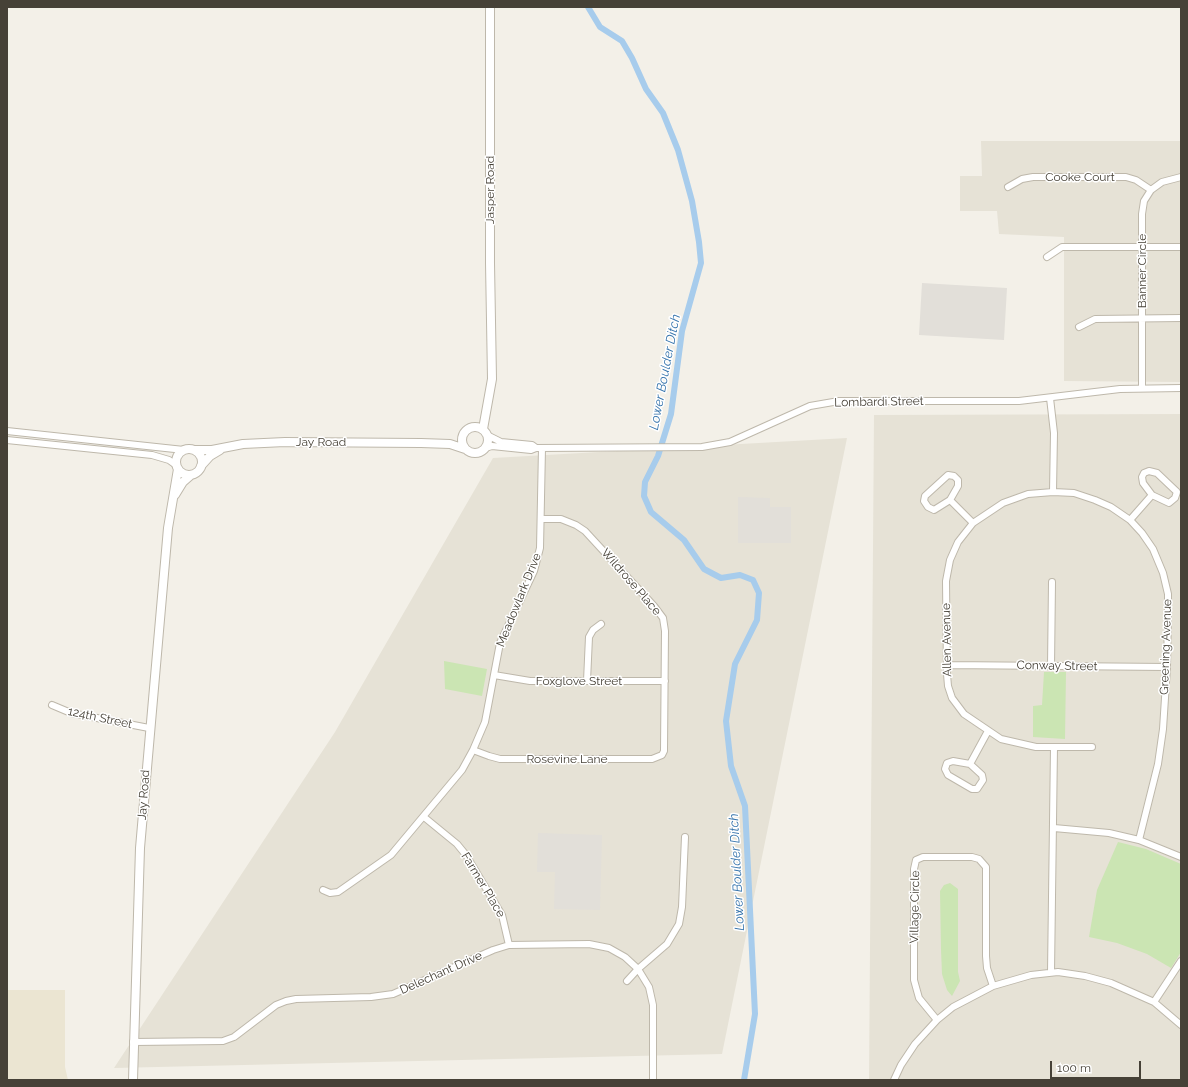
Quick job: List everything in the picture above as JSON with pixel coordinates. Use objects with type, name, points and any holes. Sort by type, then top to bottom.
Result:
[{"type":"street","name":"Jasper Road","points":[[485,432],[491,391],[490,7]]},
{"type":"street","name":"Cooke Court","points":[[1008,187],[1022,178],[1033,177],[1126,177],[1136,180],[1151,190]]},
{"type":"street","points":[[1151,190],[1162,182],[1181,177]]},
{"type":"street","name":"Banner Circle","points":[[1142,388],[1143,207],[1144,201],[1151,190]]},
{"type":"street","points":[[1047,258],[1062,247],[1181,247]]},
{"type":"street","points":[[1079,327],[1095,319],[1181,318]]},
{"type":"street","name":"Jasper Road","points":[[467,430],[476,423],[481,415],[490,373]]},
{"type":"street","name":"Lombardi Street","points":[[485,448],[492,446],[531,450],[539,448],[702,447],[730,442],[810,406],[831,402],[1019,401],[1106,390],[1181,388]]},
{"type":"street","points":[[1050,398],[1054,433],[1053,492]]},
{"type":"street","points":[[477,426],[485,432],[488,441],[485,448],[475,453],[465,449],[462,439],[467,430],[477,426]]},
{"type":"street","name":"Jay Road","points":[[421,442],[427,440],[454,438],[467,430]]},
{"type":"street","points":[[7,431],[195,450],[200,455],[201,466],[197,472],[191,475],[183,474],[169,460],[152,455],[7,440]]},
{"type":"street","name":"Lombardi Street","points":[[485,432],[501,442],[532,445],[539,448]]},
{"type":"street","name":"Jay Road","points":[[195,450],[222,448],[243,444],[284,442],[421,442],[450,444],[465,449]]},
{"type":"street","name":"Jay Road","points":[[201,466],[210,456],[222,448]]},
{"type":"street","name":"Meadowlark Drive","points":[[323,890],[330,893],[338,892],[376,868],[392,855],[462,770],[473,750],[485,722],[500,643],[534,570],[540,548],[542,519],[539,448]]},
{"type":"street","points":[[177,467],[176,458],[184,450]]},
{"type":"street","name":"Jay Road","points":[[133,1080],[139,856],[149,728],[177,467]]},
{"type":"street","points":[[1149,471],[1157,473],[1177,492],[1175,498],[1169,504],[1162,502],[1152,495],[1143,483],[1142,477],[1144,473],[1149,471]]},
{"type":"street","name":"Jay Road","points":[[171,512],[180,486],[191,475]]},
{"type":"street","points":[[948,475],[954,476],[958,480],[958,486],[950,500],[934,510],[928,507],[924,501],[925,496],[948,475]]},
{"type":"street","name":"Greening Avenue","points":[[1053,492],[1074,493],[1095,500],[1111,507],[1130,520],[1153,549],[1163,573],[1168,594],[1167,667],[1163,729],[1158,764],[1139,840]]},
{"type":"street","name":"Allen Avenue","points":[[1053,492],[1028,494],[1003,503],[973,523],[958,542],[949,567],[946,581],[948,686],[952,698],[964,714],[1000,739],[1016,744],[1054,747],[1092,747]]},
{"type":"street","points":[[1130,520],[1152,495]]},
{"type":"street","points":[[950,500],[973,523]]},
{"type":"street","name":"Wildrose Place","points":[[542,519],[561,520],[576,525],[585,531],[654,606],[663,618],[665,632],[666,745],[662,756]]},
{"type":"street","points":[[1051,666],[1052,582]]},
{"type":"street","points":[[587,681],[589,637],[593,630],[601,624]]},
{"type":"street","name":"Conway Street","points":[[947,664],[1167,667]]},
{"type":"street","name":"Foxglove Street","points":[[494,675],[530,681],[666,681]]},
{"type":"street","name":"124th Street","points":[[52,705],[71,713],[149,728]]},
{"type":"street","points":[[970,764],[988,732]]},
{"type":"street","points":[[1051,972],[1054,747]]},
{"type":"street","name":"Rosevine Lane","points":[[473,750],[488,756],[500,758],[652,759],[662,756]]},
{"type":"street","points":[[953,760],[970,764],[982,775],[983,780],[977,789],[972,789],[948,775],[945,770],[948,763],[953,760]]},
{"type":"street","name":"Farmer Place","points":[[424,817],[457,844],[466,855],[502,915],[509,945]]},
{"type":"street","points":[[1054,828],[1109,834],[1139,840],[1181,857]]},
{"type":"street","points":[[627,981],[638,969],[667,944],[679,924],[682,907],[684,837]]},
{"type":"street","name":"Village Circle","points":[[937,1020],[919,998],[914,980],[914,869],[916,860],[923,857],[972,857],[979,859],[986,867],[986,956],[987,968],[993,986]]},
{"type":"street","name":"Delechant Drive","points":[[133,1042],[223,1041],[234,1037],[276,1005],[286,1001],[296,999],[371,997],[393,994],[493,950],[509,945],[599,945],[625,957],[638,969],[649,986],[653,1005],[653,1080]]},
{"type":"street","points":[[1154,1002],[1181,961]]},
{"type":"street","points":[[894,1080],[900,1065],[914,1044],[937,1020],[953,1007],[993,986],[1031,975],[1051,972],[1084,976],[1111,983],[1154,1002],[1181,1025]]},
{"type":"shaded area","points":[[981,141],[1181,141],[1181,382],[1064,381],[1064,237],[999,234],[997,211],[960,211],[960,176],[982,176]]},
{"type":"shaded area","points":[[922,283],[1007,288],[1004,340],[919,335]]},
{"type":"shaded area","points":[[1181,414],[1181,1080],[869,1080],[874,415]]},
{"type":"shaded area","points":[[847,438],[722,1054],[114,1068],[335,732],[493,458]]},
{"type":"shaded area","points":[[738,497],[770,498],[770,507],[791,507],[791,543],[738,543]]},
{"type":"shaded area","points":[[538,833],[602,835],[600,910],[554,909],[555,872],[537,872]]},
{"type":"shaded area","points":[[7,990],[65,990],[65,1067],[68,1080],[7,1080]]},
{"type":"green space","points":[[444,661],[487,669],[482,696],[445,689]]},
{"type":"green space","points":[[1044,672],[1066,672],[1065,739],[1033,737],[1033,706],[1042,705]]},
{"type":"green space","points":[[1118,842],[1146,849],[1181,864],[1181,952],[1171,968],[1147,954],[1117,943],[1089,937],[1097,890]]},
{"type":"green space","points":[[950,883],[958,889],[958,972],[960,981],[952,996],[947,990],[942,974],[941,950],[940,891],[944,885]]},
{"type":"waterway","name":"Lower Boulder Ditch","points":[[588,7],[600,27],[622,41],[632,58],[646,89],[663,113],[678,150],[692,201],[699,242],[701,263],[682,331],[671,414],[658,456],[645,482],[644,496],[651,512],[684,540],[704,569],[721,578],[740,575],[753,580],[759,593],[757,620],[735,664],[726,721],[731,766],[745,806],[755,1014],[744,1080]]}]
